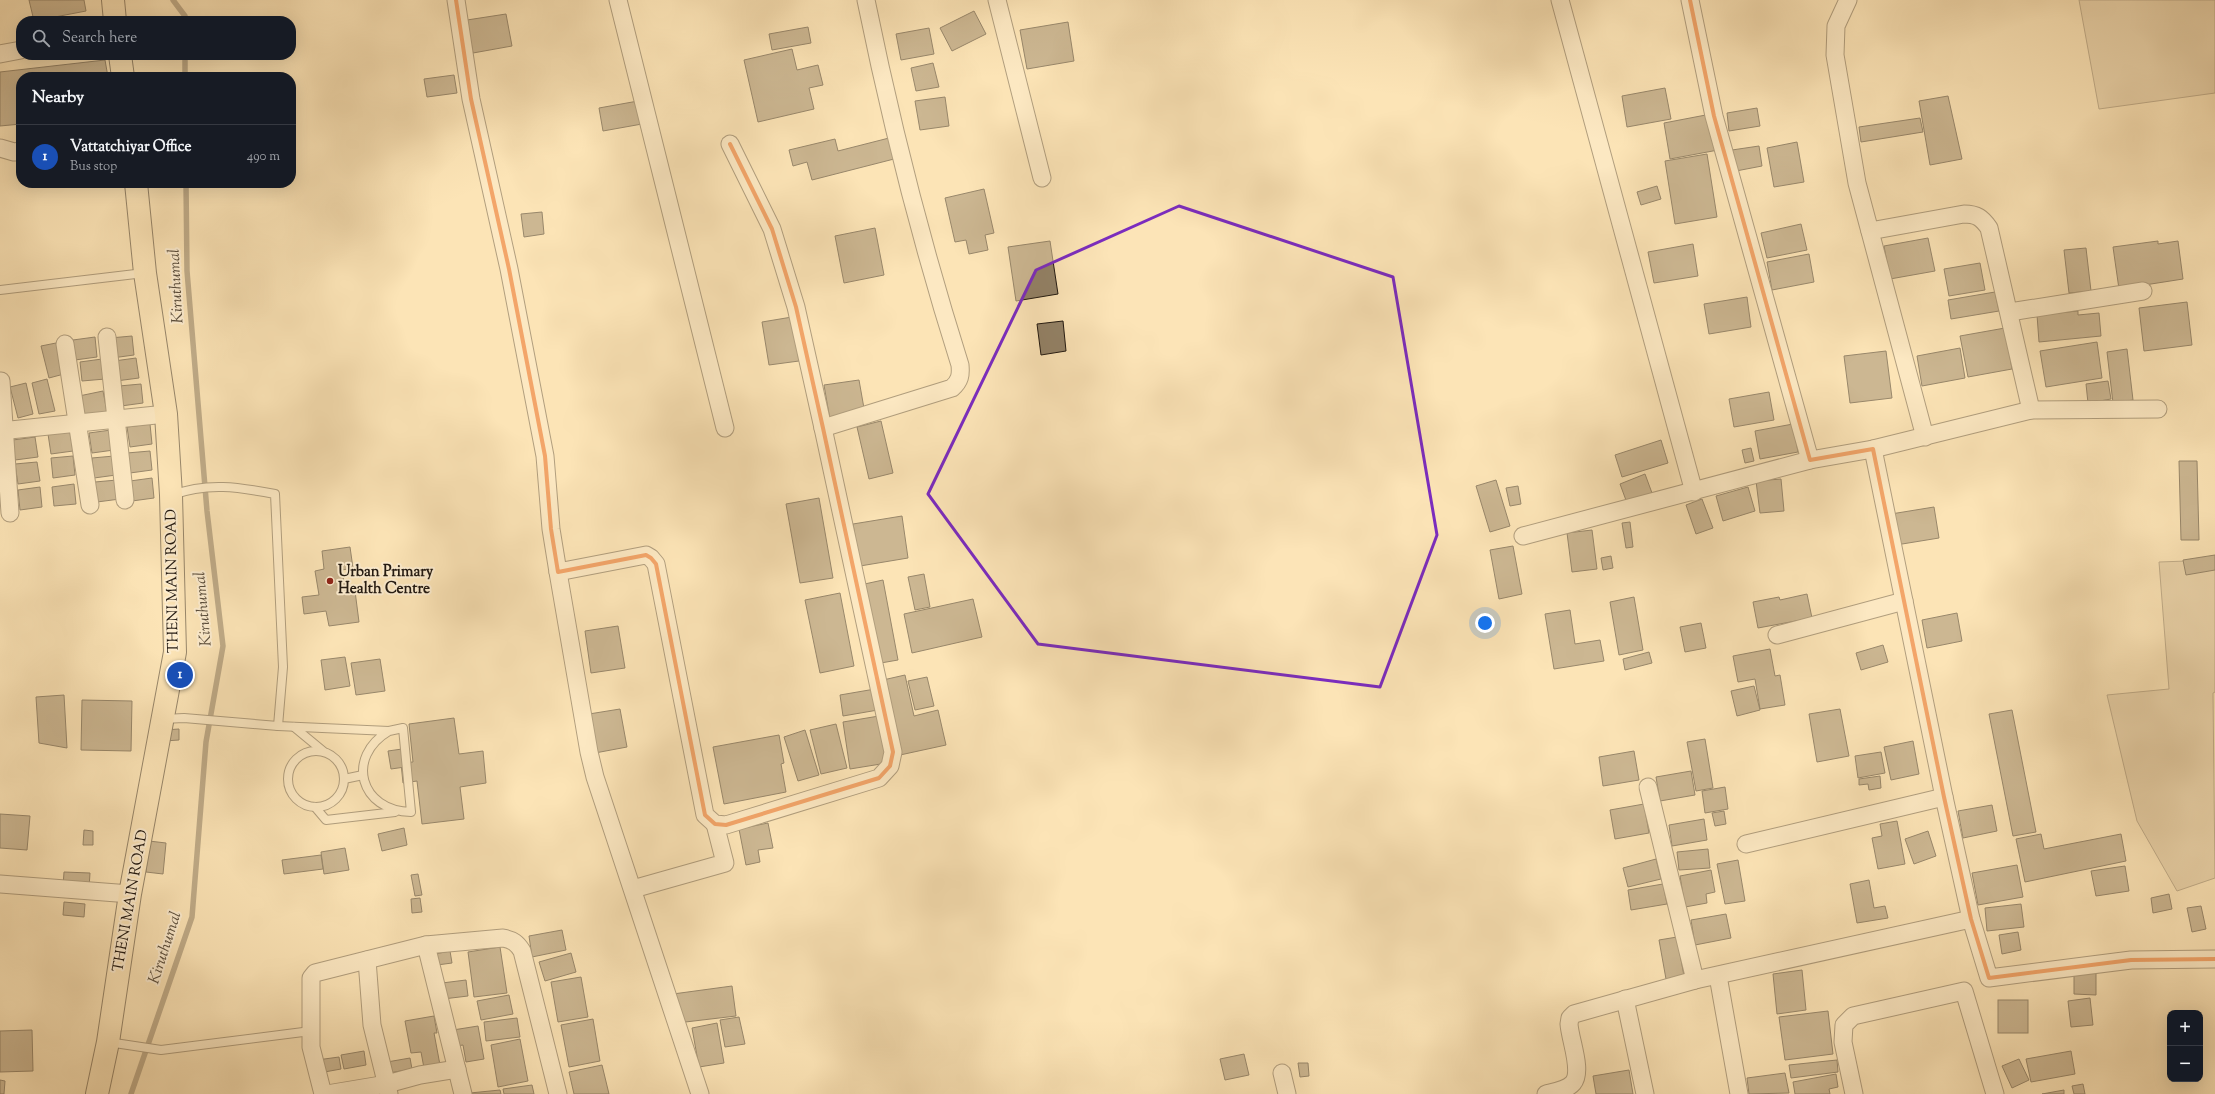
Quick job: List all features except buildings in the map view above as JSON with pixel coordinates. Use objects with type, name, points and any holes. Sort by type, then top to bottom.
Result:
[{"type":"main road","points":[[112,0],[114,16]]},
{"type":"main road","points":[[121,60],[122,72]]},
{"type":"main road","name":"THENI MAIN ROAD","points":[[97,1094],[116,1044],[130,894],[175,652],[180,492],[166,414],[145,273],[136,188]]},
{"type":"street","points":[[456,0],[471,99],[509,269],[545,456],[551,529],[589,752],[595,777],[700,1094]]},
{"type":"street","points":[[618,0],[725,428]]},
{"type":"street","points":[[823,428],[952,388],[958,383],[961,373],[960,365],[935,286],[885,93],[866,0]]},
{"type":"street","points":[[997,0],[1042,178]]},
{"type":"street","points":[[1560,0],[1694,492]]},
{"type":"street","points":[[1690,0],[1714,116],[1810,460]]},
{"type":"street","points":[[1848,0],[1836,26],[1835,55],[1857,183],[1925,437]]},
{"type":"street","points":[[0,54],[16,51]]},
{"type":"street","points":[[715,824],[726,825],[879,778],[890,766],[893,752],[796,307],[772,229],[730,144]]},
{"type":"street","points":[[0,148],[16,152]]},
{"type":"street","points":[[1870,231],[1974,214],[1983,220],[1989,228],[2010,312],[2031,410]]},
{"type":"street","points":[[2010,312],[2142,291]]},
{"type":"street","points":[[107,337],[125,500]]},
{"type":"street","points":[[65,344],[90,505]]},
{"type":"street","points":[[1,381],[2,431],[10,513]]},
{"type":"street","points":[[1522,536],[1694,492],[1810,460],[1873,450],[2031,410],[2158,409]]},
{"type":"street","points":[[2,431],[166,414]]},
{"type":"street","points":[[1873,450],[1944,797],[1971,919],[1988,978]]},
{"type":"street","points":[[558,572],[646,555],[656,564],[705,815],[715,824],[725,863],[633,889]]},
{"type":"street","points":[[1777,636],[1904,601]]},
{"type":"street","points":[[1648,787],[1695,980]]},
{"type":"street","points":[[1746,844],[1944,797]]},
{"type":"street","points":[[0,884],[130,894]]},
{"type":"street","points":[[1546,1094],[1565,1088],[1572,1084],[1576,1077],[1577,1068],[1569,1032],[1570,1018],[1574,1014],[1695,980],[1971,919]]},
{"type":"street","points":[[323,1094],[311,1047],[311,978],[320,971],[426,946],[503,938],[511,939],[518,944],[522,951],[558,1094]]},
{"type":"street","points":[[426,946],[463,1094]]},
{"type":"street","points":[[1854,1094],[1843,1042],[1844,1025],[1853,1016],[1964,991],[1988,978],[2130,960],[2215,959]]},
{"type":"street","points":[[367,960],[372,1025],[388,1089]]},
{"type":"street","points":[[1718,976],[1739,1094]]},
{"type":"street","points":[[1964,991],[1995,1094]]},
{"type":"street","points":[[1625,999],[1645,1094]]},
{"type":"street","points":[[327,1094],[388,1089],[420,1075],[457,1069]]},
{"type":"street","points":[[1282,1073],[1287,1094]]},
{"type":"lane","points":[[0,290],[145,273]]},
{"type":"lane","points":[[180,492],[227,486],[275,494],[283,667],[278,726]]},
{"type":"lane","points":[[163,719],[184,718],[278,726],[389,731],[403,728],[411,812],[397,812],[326,820],[315,807]]},
{"type":"lane","points":[[294,727],[324,752]]},
{"type":"lane","points":[[389,731],[377,738],[368,748],[363,761],[363,776],[367,789],[374,800],[385,808],[397,812]]},
{"type":"lane","points":[[315,751],[324,752],[332,755],[338,762],[344,779],[343,788],[335,799],[324,806],[315,807],[306,805],[298,800],[292,792],[288,774],[292,765],[301,755],[315,751]]},
{"type":"lane","points":[[344,779],[363,776]]},
{"type":"lane","points":[[116,1044],[161,1050],[312,1031]]},
{"type":"highlighted area","points":[[1179,206],[1393,277],[1437,535],[1380,687],[1038,644],[928,494],[1036,270]]},
{"type":"shaded area","points":[[2079,0],[2215,0],[2215,93],[2099,109]]},
{"type":"shaded area","points":[[2215,560],[2215,692],[2213,693],[2215,878],[2177,891],[2137,821],[2107,695],[2169,689],[2159,562]]},
{"type":"waterway","name":"Kiruthumal","points":[[173,0],[185,16]]},
{"type":"waterway","name":"Kiruthumal","points":[[185,60],[185,72]]},
{"type":"waterway","name":"Kiruthumal","points":[[131,1094],[192,917],[206,742],[223,646],[207,511],[187,271],[186,188]]},
{"type":"cycle path","points":[[456,0],[471,99],[509,269],[545,456],[551,529],[558,572],[646,555],[656,564],[705,815],[715,824],[726,825],[879,778],[890,766],[893,752],[796,307],[772,229],[730,144]]},
{"type":"cycle path","points":[[1690,0],[1714,116],[1810,460],[1873,449],[1944,797],[1971,919],[1989,978],[2131,960],[2215,959]]},
{"type":"place","name":"Urban Primary Health Centre","points":[[330,581]]},
{"type":"place","name":"Vattatchiyar Office","points":[[180,675]]}]
